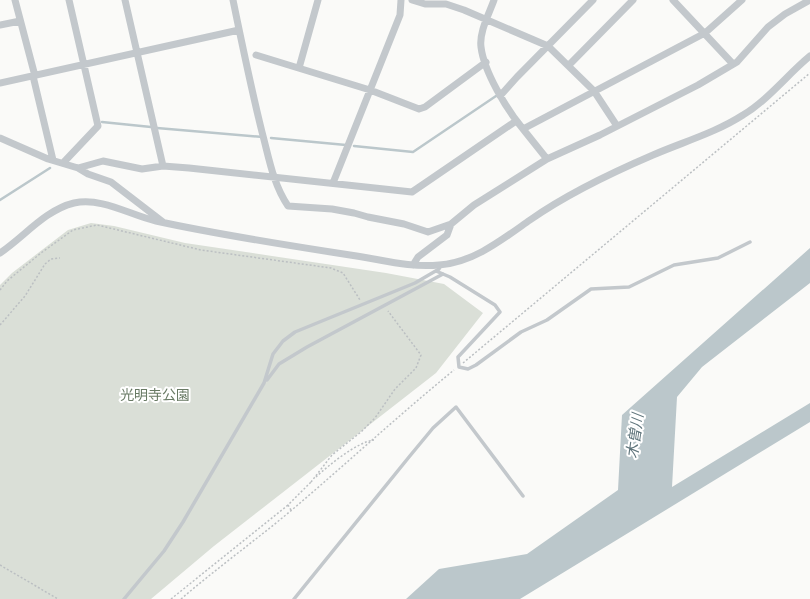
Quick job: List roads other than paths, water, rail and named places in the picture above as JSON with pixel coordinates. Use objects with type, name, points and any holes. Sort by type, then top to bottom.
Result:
[{"type":"street","points":[[16,0],[53,160]]},
{"type":"street","points":[[63,163],[98,126],[69,0]]},
{"type":"street","points":[[124,0],[163,166]]},
{"type":"street","points":[[232,0],[274,178],[280,194],[288,206],[354,212],[368,217],[404,224],[428,232],[451,224],[474,204],[547,159],[698,85],[733,64],[768,27],[785,14],[810,0]]},
{"type":"street","points":[[299,68],[318,0]]},
{"type":"street","points":[[333,183],[400,15],[401,0]]},
{"type":"street","points":[[412,0],[425,4],[446,4],[464,10],[548,46],[569,64],[594,91],[617,126]]},
{"type":"street","points":[[494,0],[481,46],[486,62],[500,96],[516,121],[547,159]]},
{"type":"street","points":[[569,64],[633,0]]},
{"type":"street","points":[[673,0],[733,64]]},
{"type":"street","points":[[523,129],[705,33],[742,0]]},
{"type":"street","points":[[500,96],[590,1]]},
{"type":"street","points":[[0,25],[20,21]]},
{"type":"street","points":[[0,83],[239,30]]},
{"type":"street","points":[[256,55],[370,90],[419,109],[425,107],[486,62]]},
{"type":"street","points":[[0,253],[56,210],[74,203],[93,203],[112,206],[164,223],[223,235],[439,268],[460,262],[509,236],[532,218],[578,192],[653,155],[707,134],[744,115],[810,56]]},
{"type":"street","points":[[78,168],[103,161],[142,169],[163,166],[412,192],[516,121]]},
{"type":"street","points":[[0,138],[111,182],[164,223]]},
{"type":"street","points":[[413,265],[418,257],[447,235],[451,224]]},
{"type":"lane","points":[[264,383],[273,354],[283,341],[295,332],[415,283],[439,268],[442,274],[495,305],[500,312],[458,357],[459,367],[468,369],[476,365],[521,332],[547,320],[591,289],[629,287],[674,265],[718,258],[750,242]]},
{"type":"lane","points":[[124,599],[147,573],[176,534],[264,383],[279,364],[356,318],[442,274]]},
{"type":"lane","points":[[294,599],[414,451],[434,428],[456,407],[523,496]]},
{"type":"water","name":"木曽川","points":[[810,248],[810,283],[702,367],[677,397],[672,487],[810,403],[810,422],[520,599],[406,599],[439,569],[527,554],[618,490],[622,415]]},
{"type":"waterway","points":[[354,146],[413,152],[496,96]]},
{"type":"waterway","points":[[102,122],[151,127]]},
{"type":"waterway","points":[[157,128],[263,137]]},
{"type":"waterway","points":[[271,138],[346,145]]},
{"type":"waterway","points":[[0,200],[50,168]]},
{"type":"park label","name":"光明寺公園","points":[[155,395]]}]
